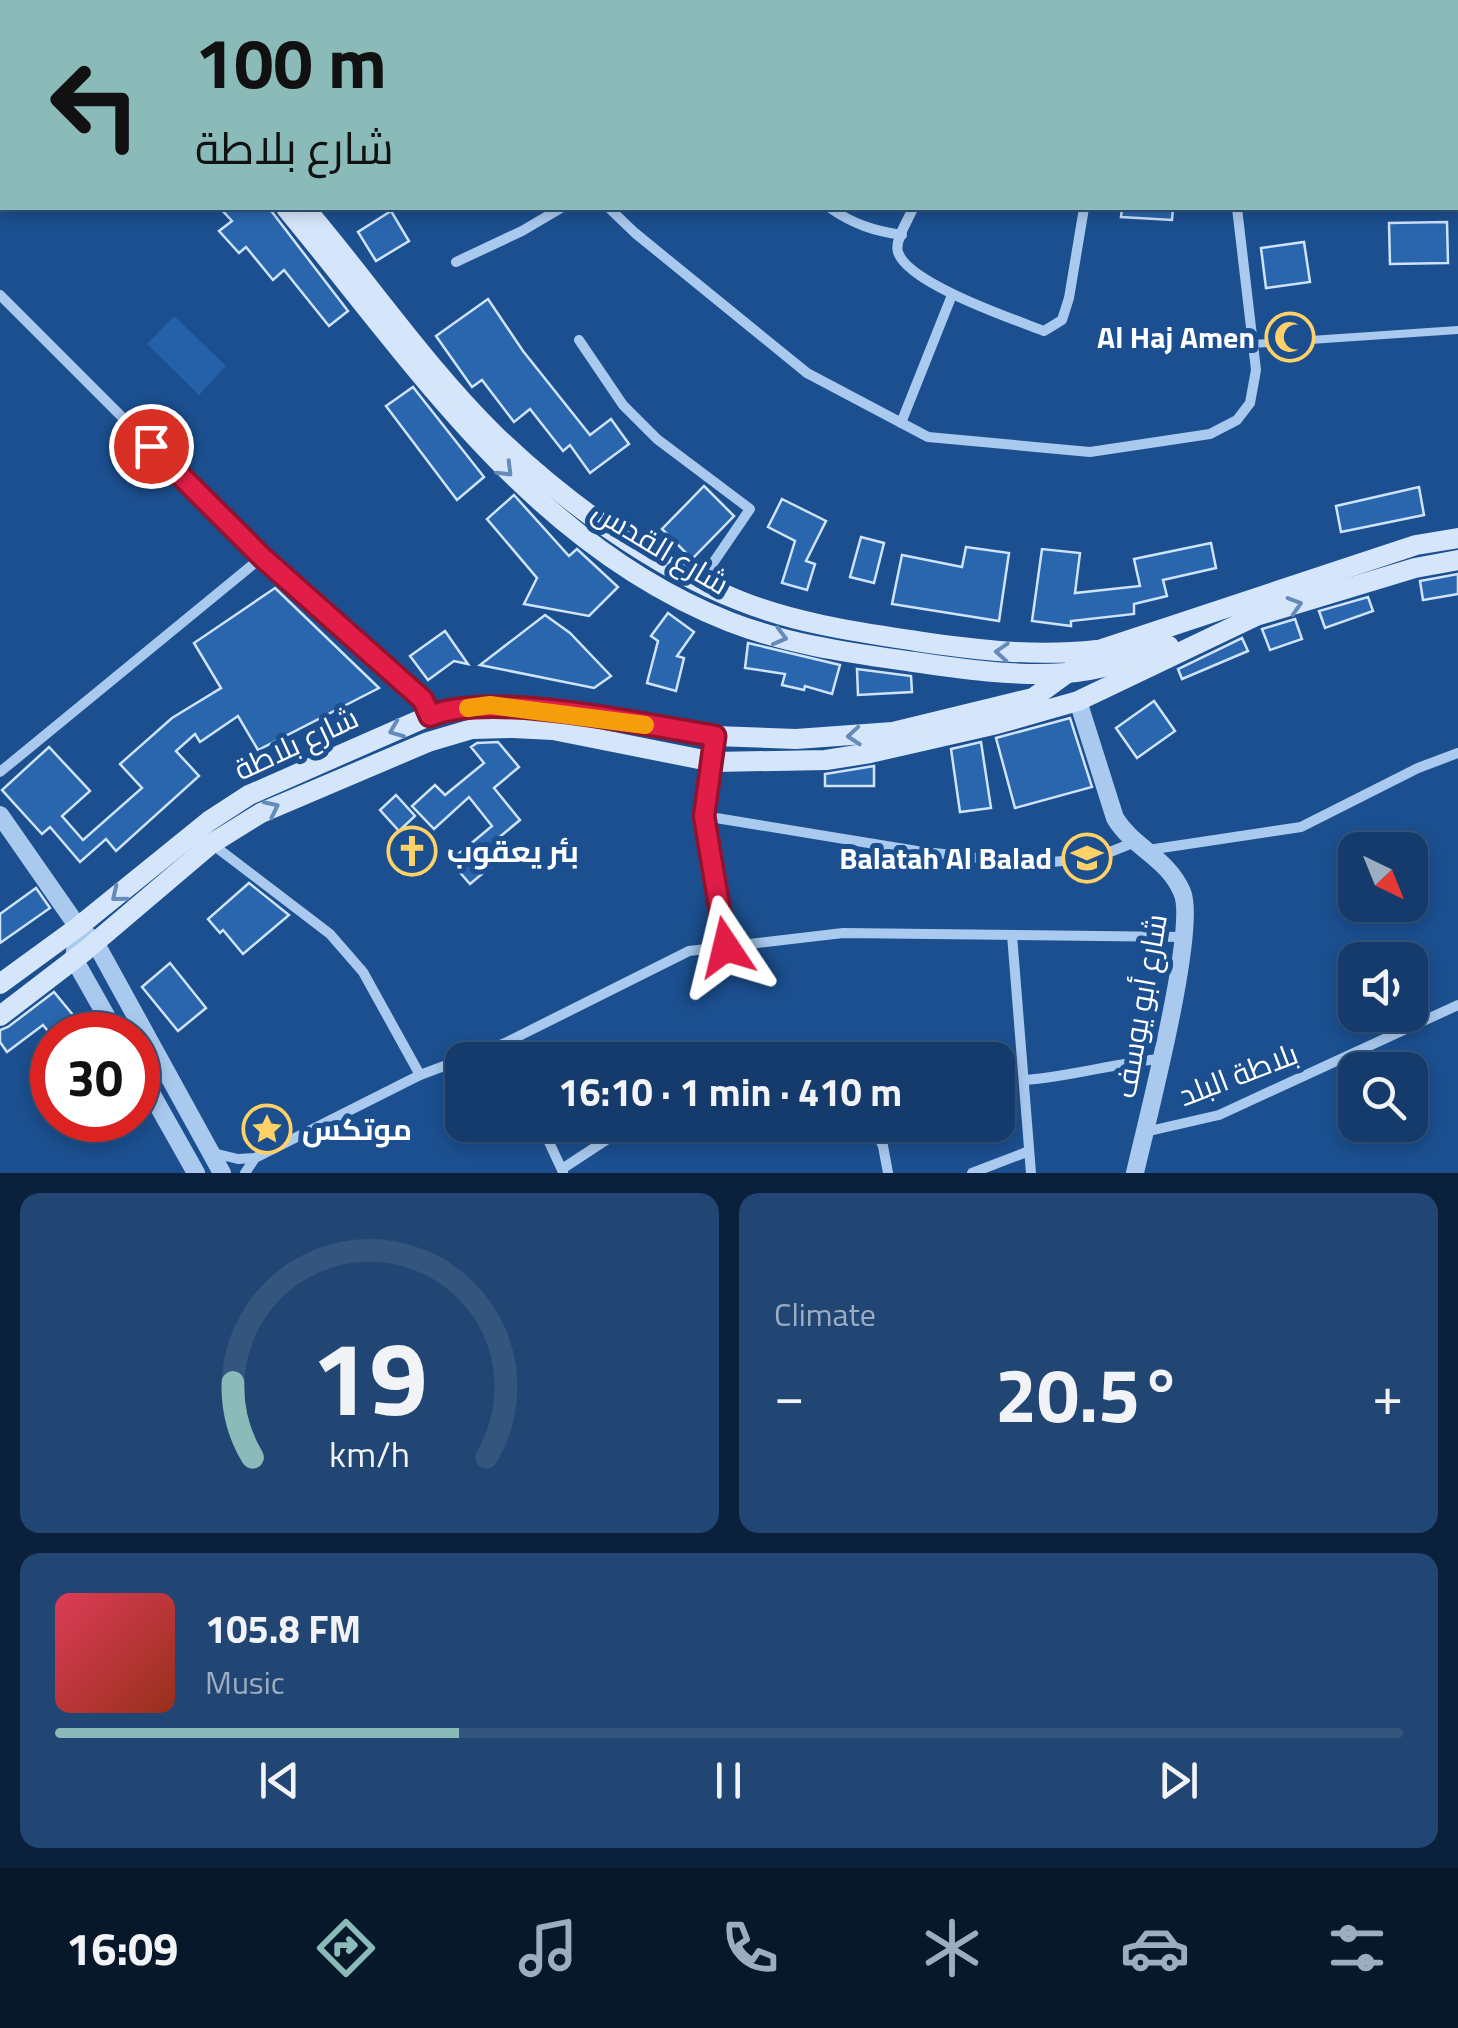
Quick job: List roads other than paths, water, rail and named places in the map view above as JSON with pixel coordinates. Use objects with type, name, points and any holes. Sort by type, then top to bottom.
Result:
[{"type":"main road","name":"شارع القدس","points":[[288,210],[416,371],[514,478],[560,520],[655,585],[732,622],[818,647],[976,671],[1073,670],[1118,663],[1256,616]]},
{"type":"main road","name":"شارع القدس","points":[[307,210],[449,385],[494,433],[537,473],[605,524],[700,582],[740,601],[879,635],[972,650],[1099,650]]},
{"type":"main road","points":[[1073,670],[1099,650],[1416,545],[1458,538]]},
{"type":"main road","points":[[1256,616],[1415,568],[1458,560]]},
{"type":"main road","name":"شارع بلاطة","points":[[0,1016],[211,844],[276,806],[434,740],[472,729],[553,730],[714,762],[826,760],[979,729],[1078,701],[1256,616]]},
{"type":"main road","name":"شارع بلاطة","points":[[0,984],[249,795],[430,716],[490,705],[715,736],[796,739],[893,732],[1034,698],[1073,670]]},
{"type":"street","points":[[456,262],[558,210]]},
{"type":"street","points":[[612,210],[807,373],[928,437],[1090,452],[1210,434],[1237,420],[1250,403],[1256,383],[1237,210]]},
{"type":"street","points":[[833,210],[875,231],[902,235]]},
{"type":"street","points":[[913,210],[897,244],[898,256],[952,295],[1044,331],[1062,320],[1084,210]]},
{"type":"street","points":[[0,295],[262,557],[423,700],[434,740]]},
{"type":"street","points":[[901,423],[952,295]]},
{"type":"street","points":[[579,340],[623,405],[646,428],[750,509],[700,582]]},
{"type":"street","points":[[0,772],[262,557]]},
{"type":"street","name":"شارع أبو يوسف","points":[[1078,701],[1115,818],[1169,870],[1187,905],[1135,1173]]},
{"type":"street","points":[[715,736],[704,816],[726,947]]},
{"type":"street","points":[[704,816],[917,851],[1030,864],[1095,858],[1141,846],[1301,828],[1418,768],[1458,753]]},
{"type":"street","points":[[0,815],[78,928],[95,942],[222,1173]]},
{"type":"street","points":[[211,844],[330,934],[363,972],[420,1075]]},
{"type":"street","points":[[78,928],[74,959],[105,1012]]},
{"type":"street","points":[[507,1042],[689,951],[843,933],[1182,937]]},
{"type":"street","points":[[1012,935],[1031,1173]]},
{"type":"street","name":"بلاطة البلد","points":[[1144,1133],[1220,1115],[1458,1005]]},
{"type":"street","points":[[1024,1080],[1069,1077],[1115,1063],[1160,1059]]},
{"type":"street","points":[[210,1152],[238,1159],[255,1158],[445,1066]]},
{"type":"street","points":[[160,1109],[196,1173]]},
{"type":"street","points":[[549,1142],[562,1171],[604,1142]]},
{"type":"street","points":[[881,1142],[888,1173]]},
{"type":"street","points":[[972,1173],[1029,1151]]},
{"type":"street","points":[[246,1173],[255,1158]]},
{"type":"lane","points":[[1253,344],[1458,330]]},
{"type":"place","name":"Al Haj Amen","points":[[1290,337]]},
{"type":"place","name":"بئر يعقوب","points":[[412,851]]},
{"type":"place","name":"Balatah Al Balad","points":[[1087,858]]},
{"type":"place","name":"موتكس","points":[[267,1129]]}]
